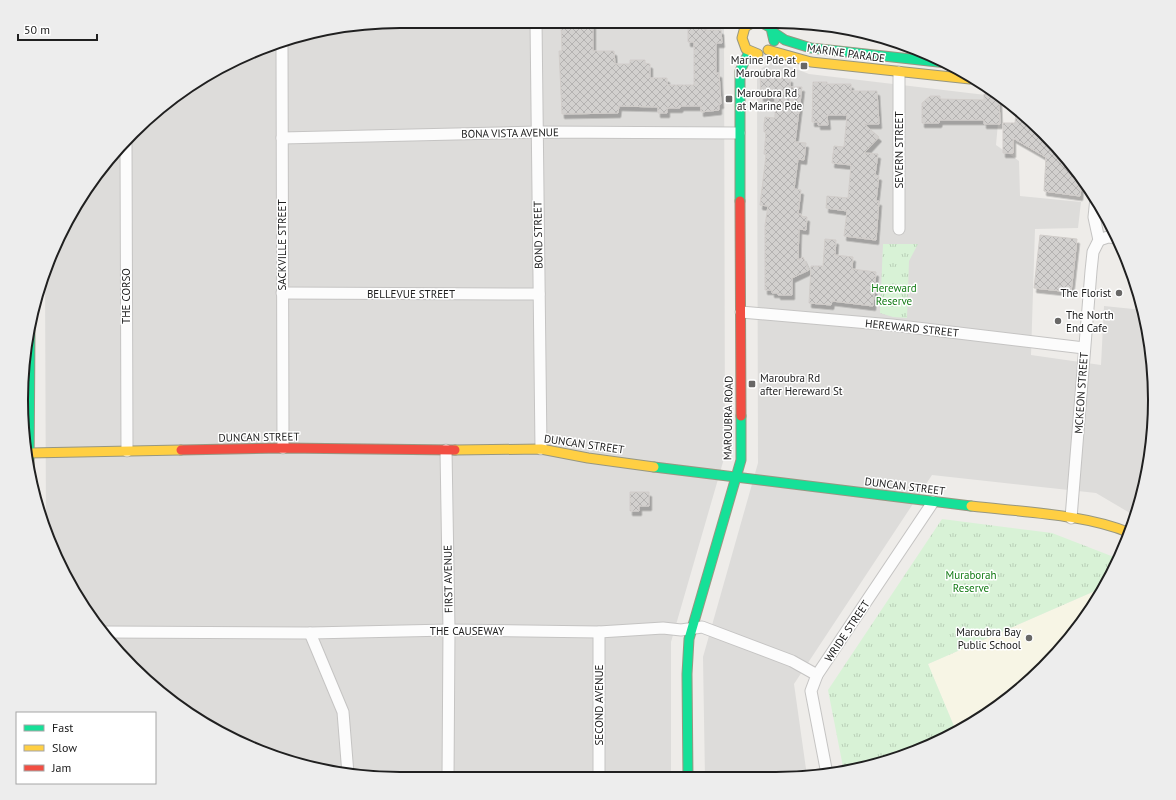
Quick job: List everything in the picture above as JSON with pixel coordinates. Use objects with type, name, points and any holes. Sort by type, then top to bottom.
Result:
[{"type":"street","name":"BOND STREET","points":[[536,28],[540,449]]},
{"type":"street","points":[[747,28],[742,33],[742,43],[749,52],[759,54],[768,50],[774,42],[773,32],[770,28]]},
{"type":"street","name":"MARINE PARADE","points":[[773,32],[785,40],[811,48],[927,60]]},
{"type":"street","name":"SACKVILLE STREET","points":[[282,47],[283,448]]},
{"type":"street","name":"MARINE PARADE","points":[[768,50],[811,62],[962,78]]},
{"type":"street","name":"MAROUBRA ROAD","points":[[688,772],[687,674],[689,639],[741,460],[740,71],[749,52]]},
{"type":"street","name":"SEVERN STREET","points":[[899,72],[899,229]]},
{"type":"street","name":"BONA VISTA AVENUE","points":[[282,138],[538,132],[739,133]]},
{"type":"street","name":"THE CORSO","points":[[126,149],[127,451]]},
{"type":"street","points":[[1095,208],[1094,217],[1099,240],[1111,237]]},
{"type":"street","name":"MCKEON STREET","points":[[1071,518],[1093,252],[1099,240]]},
{"type":"street","name":"BELLEVUE STREET","points":[[282,293],[539,294]]},
{"type":"street","name":"HEREWARD STREET","points":[[741,312],[892,325],[1084,348]]},
{"type":"street","points":[[28,408],[29,376]]},
{"type":"street","name":"DUNCAN STREET","points":[[32,453],[283,448],[446,450],[540,449],[588,458],[736,478],[1071,518],[1098,522],[1124,531]]},
{"type":"street","name":"FIRST AVENUE","points":[[446,450],[449,630],[448,772]]},
{"type":"street","name":"WRIDE STREET","points":[[826,769],[811,691],[817,675],[933,502]]},
{"type":"street","name":"THE CAUSEWAY","points":[[110,632],[310,633],[449,630],[599,632],[664,628],[681,630],[702,627],[792,661],[817,675]]},
{"type":"street","name":"SECOND AVENUE","points":[[599,632],[599,772]]},
{"type":"street","points":[[310,633],[343,712],[348,768]]},
{"type":"shaded area","points":[[400,28],[724,28],[725,455],[671,642],[671,772],[376,771],[327,765],[280,752],[258,744],[235,734],[193,709],[155,680],[120,645],[91,607],[66,565],[46,513],[45,290],[48,280],[66,235],[91,193],[105,174],[120,155],[155,120],[193,91],[235,66],[258,56],[304,41],[351,31]]},
{"type":"shaded area","points":[[771,62],[781,63],[809,74],[989,95],[1000,103],[996,145],[1019,161],[1020,196],[1081,202],[1078,228],[1035,229],[1031,355],[1101,365],[1104,306],[1136,309],[1145,351],[1148,400],[1147,424],[1141,473],[1130,513],[1096,493],[932,475],[794,684],[806,771],[705,772],[703,657],[758,463],[757,78],[759,70]]},
{"type":"shaded area","name":"Maroubra Bay Public School","points":[[1095,591],[1071,626],[1039,663],[1002,695],[983,709],[954,727],[928,664]]},
{"type":"green space","name":"Hereward Reserve","points":[[883,244],[918,244],[909,261],[907,318],[893,317],[880,313]]},
{"type":"green space","name":"Muraborah Reserve","points":[[942,519],[1052,533],[1114,557],[1095,591],[928,664],[954,727],[941,734],[896,752],[843,766],[828,690]]},
{"type":"building","points":[[561,28],[593,28],[593,51],[614,51],[615,64],[630,64],[630,60],[645,60],[645,63],[650,64],[650,78],[667,78],[667,85],[694,85],[694,42],[688,42],[688,28],[721,30],[722,43],[716,43],[716,73],[719,73],[721,104],[719,104],[719,110],[701,112],[701,106],[681,106],[680,108],[667,108],[667,113],[658,113],[658,107],[619,106],[618,113],[562,114],[559,51],[562,51]]},
{"type":"building","points":[[760,73],[777,73],[777,78],[790,78],[790,87],[802,87],[795,142],[806,143],[804,160],[798,159],[794,189],[801,190],[798,214],[807,217],[806,230],[799,229],[798,260],[803,257],[809,270],[792,278],[792,295],[778,295],[778,293],[772,293],[772,290],[765,290],[765,225],[768,206],[760,205],[766,155],[764,154],[766,132],[764,132],[764,124],[765,117],[775,118],[775,97],[761,97]]},
{"type":"building","points":[[813,82],[827,82],[827,84],[851,84],[851,91],[877,91],[879,124],[864,124],[879,137],[864,153],[878,154],[875,175],[879,176],[876,201],[879,201],[876,240],[844,236],[847,211],[826,208],[827,196],[848,198],[851,165],[832,163],[834,146],[844,147],[847,115],[827,115],[828,125],[818,125],[818,122],[812,122]]},
{"type":"building","points":[[984,94],[987,94],[999,103],[1000,124],[984,124],[984,120],[940,120],[939,123],[922,123],[922,103],[930,96],[940,96],[940,99],[984,100]]},
{"type":"building","points":[[1016,116],[1056,155],[1081,188],[1080,196],[1044,191],[1046,157],[1013,138],[1013,153],[1003,153],[1003,123],[1015,123]]},
{"type":"building","points":[[1040,235],[1077,239],[1071,292],[1034,288]]},
{"type":"building","points":[[825,239],[836,240],[835,255],[853,257],[852,269],[876,272],[873,306],[832,301],[831,305],[809,303],[811,266],[823,266]]},
{"type":"building","points":[[630,492],[649,492],[649,506],[639,506],[639,511],[630,511]]},
{"type":"traffic: fast","points":[[771,28],[774,41]]},
{"type":"traffic: fast","points":[[773,32],[785,40],[811,48],[930,61]]},
{"type":"traffic: fast","points":[[740,201],[740,71],[749,52]]},
{"type":"traffic: fast","points":[[29,428],[30,367]]},
{"type":"traffic: fast","points":[[688,772],[687,674],[689,639],[741,460],[741,416]]},
{"type":"traffic: fast","points":[[654,467],[971,506]]},
{"type":"traffic: slow","points":[[745,28],[742,38],[746,49],[758,54]]},
{"type":"traffic: slow","points":[[768,50],[811,62],[962,78]]},
{"type":"traffic: slow","points":[[455,450],[541,449],[588,458],[654,467]]},
{"type":"traffic: slow","points":[[32,453],[181,450]]},
{"type":"traffic: slow","points":[[971,506],[1073,518],[1124,531]]},
{"type":"traffic: jam","points":[[740,201],[741,416]]},
{"type":"traffic: jam","points":[[181,450],[283,448],[455,450]]},
{"type":"place","name":"Marine Pde at Maroubra Rd","points":[[804,66]]},
{"type":"place","name":"Maroubra Rd at Marine Pde","points":[[729,99]]},
{"type":"place","name":"The Florist","points":[[1119,293]]},
{"type":"place","name":"The North End Cafe","points":[[1058,321]]},
{"type":"place","name":"Maroubra Rd after Hereward St","points":[[752,384]]},
{"type":"place","name":"Maroubra Bay Public School","points":[[1029,638]]}]
